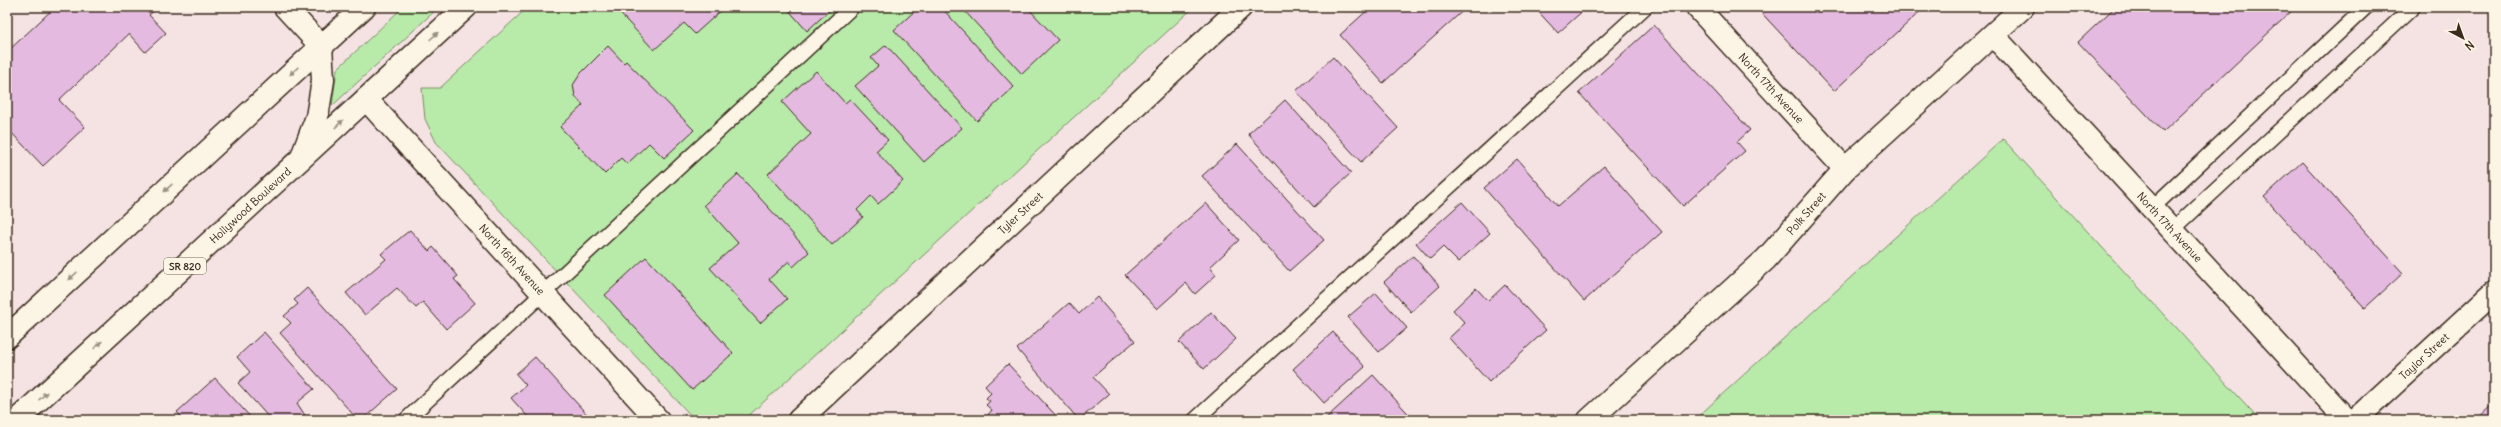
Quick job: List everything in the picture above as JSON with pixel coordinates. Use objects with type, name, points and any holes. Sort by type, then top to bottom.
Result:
[{"type":"street","points":[[285,7],[321,46],[323,80],[318,117],[300,161]]},
{"type":"street","points":[[7,337],[364,7]]},
{"type":"street","name":"Hollywood Boulevard","points":[[17,420],[466,7]]},
{"type":"street","name":"Tyler Street","points":[[799,420],[1241,7]]},
{"type":"street","name":"North 17th Avenue","points":[[1697,7],[1845,169]]},
{"type":"street","name":"Polk Street","points":[[1589,420],[1766,259],[1845,169],[2023,7]]},
{"type":"street","name":"North 17th Avenue","points":[[1993,35],[2347,420]]},
{"type":"street","name":"North 16th Avenue","points":[[366,99],[658,420]]},
{"type":"street","name":"Taylor Street","points":[[2355,420],[2494,292]]},
{"type":"lane","points":[[406,420],[852,7]]},
{"type":"lane","points":[[1195,420],[1645,7]]},
{"type":"lane","points":[[2152,208],[2366,7]]},
{"type":"lane","points":[[2172,230],[2413,7]]},
{"type":"green space","points":[[403,7],[439,7],[332,106],[337,69]]},
{"type":"green space","points":[[528,7],[1194,7],[744,420],[695,420],[436,142],[425,119],[422,88],[440,88]]},
{"type":"green space","points":[[2003,139],[2260,420],[1694,420]]},
{"type":"building","points":[[55,7],[158,7],[149,15],[166,33],[145,52],[129,34],[59,100],[85,127],[43,166],[7,128],[7,52]]},
{"type":"building","points":[[614,7],[725,7],[695,34],[684,23],[654,50]]},
{"type":"building","points":[[786,7],[833,7],[807,31]]},
{"type":"building","points":[[919,7],[941,7],[1014,87],[977,121],[894,30]]},
{"type":"building","points":[[961,7],[1027,7],[1058,40],[1022,74]]},
{"type":"building","points":[[1371,7],[1467,7],[1383,83],[1340,35]]},
{"type":"building","points":[[1534,7],[1587,7],[1558,33]]},
{"type":"building","points":[[1756,7],[1925,7],[1834,91]]},
{"type":"building","points":[[2115,7],[2296,7],[2163,132],[2078,42]]},
{"type":"building","points":[[1654,25],[1750,130],[1737,142],[1745,151],[1683,206],[1579,93]]},
{"type":"building","points":[[886,45],[962,128],[924,162],[855,86],[878,66],[871,58]]},
{"type":"building","points":[[608,46],[624,63],[626,61],[694,130],[664,158],[649,143],[627,164],[621,158],[605,174],[560,127],[583,105],[575,96],[573,85],[581,73]]},
{"type":"building","points":[[1333,57],[1398,128],[1361,162],[1296,91]]},
{"type":"building","points":[[816,71],[845,103],[850,99],[888,140],[876,151],[903,181],[878,204],[871,196],[857,210],[863,217],[832,245],[768,174],[811,134],[782,102]]},
{"type":"building","points":[[1285,100],[1351,173],[1314,207],[1248,134]]},
{"type":"building","points":[[1237,144],[1324,240],[1289,271],[1202,176]]},
{"type":"building","points":[[1517,159],[1558,206],[1604,166],[1662,232],[1584,301],[1484,188]]},
{"type":"building","points":[[2302,162],[2403,273],[2365,308],[2264,197]]},
{"type":"building","points":[[738,174],[809,252],[793,267],[789,261],[769,279],[787,299],[760,323],[710,268],[738,243],[704,205]]},
{"type":"building","points":[[1462,202],[1490,233],[1458,262],[1443,247],[1430,259],[1416,243]]},
{"type":"building","points":[[1206,203],[1239,240],[1210,267],[1216,275],[1195,294],[1186,283],[1157,309],[1125,275]]},
{"type":"building","points":[[410,230],[429,251],[433,247],[458,276],[454,279],[475,303],[446,329],[423,302],[416,308],[397,288],[365,315],[346,293],[386,259],[381,254]]},
{"type":"building","points":[[1413,256],[1440,286],[1411,312],[1384,282]]},
{"type":"building","points":[[646,257],[733,353],[692,390],[605,295]]},
{"type":"building","points":[[1505,285],[1546,330],[1489,382],[1449,338],[1465,323],[1453,310],[1476,288],[1488,301]]},
{"type":"building","points":[[307,288],[397,389],[362,420],[358,420],[280,333],[291,323],[284,316],[298,304],[294,300]]},
{"type":"building","points":[[1376,293],[1407,328],[1379,352],[1348,317]]},
{"type":"building","points":[[1097,297],[1135,341],[1093,377],[1109,394],[1079,420],[1017,349],[1069,303],[1079,314]]},
{"type":"building","points":[[1211,312],[1236,339],[1204,369],[1179,342]]},
{"type":"building","points":[[264,332],[314,389],[297,403],[308,420],[271,420],[238,383],[250,372],[237,357]]},
{"type":"building","points":[[1333,332],[1365,367],[1324,403],[1293,369]]},
{"type":"building","points":[[535,357],[592,420],[525,420],[528,417],[511,398],[526,385],[516,374]]},
{"type":"building","points":[[1008,364],[1060,420],[989,420],[986,417],[992,410],[986,405],[990,401],[986,398],[991,393],[985,386]]},
{"type":"building","points":[[1373,375],[1414,420],[1324,420]]},
{"type":"building","points":[[215,378],[253,420],[184,420],[177,412]]},
{"type":"building","points":[[2494,403],[2494,420],[2476,420]]}]
